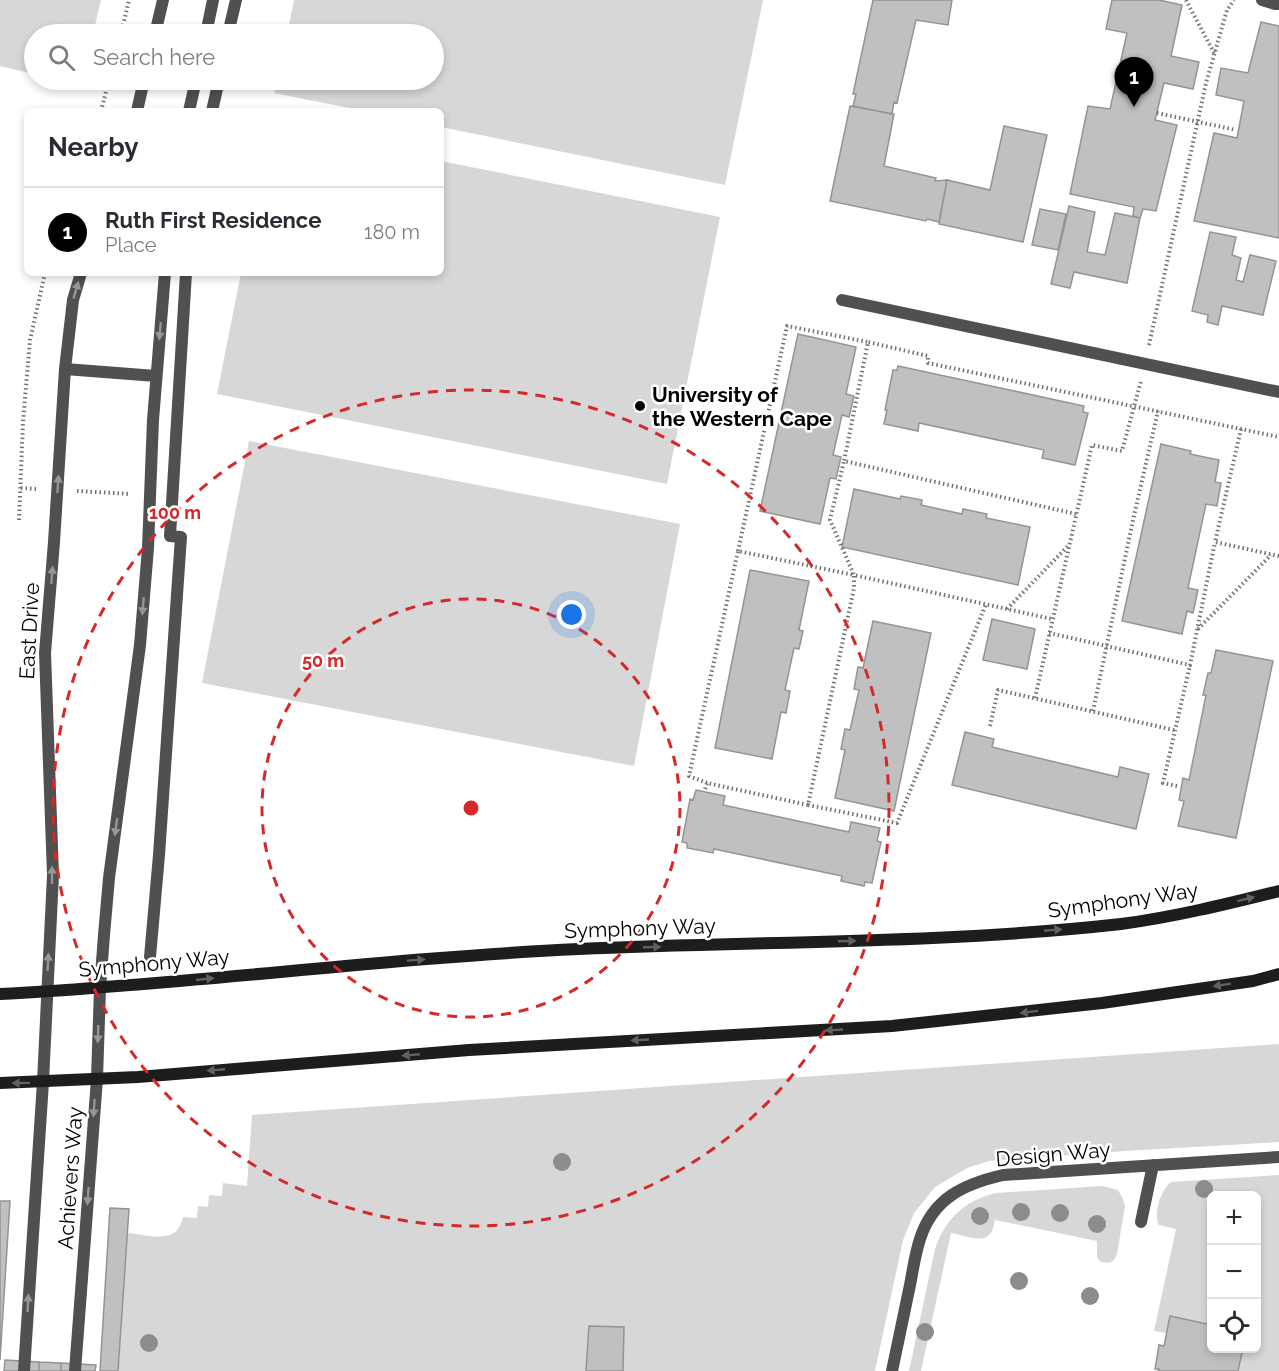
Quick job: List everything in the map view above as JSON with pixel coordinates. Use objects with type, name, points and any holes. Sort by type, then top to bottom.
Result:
[{"type":"main road","name":"Symphony Way","points":[[0,994],[100,988],[357,964],[578,949],[995,935],[1124,923],[1214,907],[1279,891]]},
{"type":"main road","points":[[0,1083],[96,1079],[469,1050],[892,1026],[1102,1004],[1253,981],[1279,974]]},
{"type":"street","points":[[157,24],[163,0]]},
{"type":"street","points":[[208,24],[213,0]]},
{"type":"street","points":[[230,24],[236,0]]},
{"type":"street","points":[[1262,0],[1279,4]]},
{"type":"street","points":[[138,108],[142,90]]},
{"type":"street","points":[[190,108],[194,90]]},
{"type":"street","points":[[213,108],[217,90]]},
{"type":"street","name":"East Drive","points":[[46,992],[53,875],[45,653],[66,369],[74,300],[80,276]]},
{"type":"street","points":[[100,988],[109,878],[140,645],[148,548],[156,376],[165,276]]},
{"type":"street","points":[[150,957],[181,537],[170,536],[186,276]]},
{"type":"street","points":[[842,300],[1279,392]]},
{"type":"street","points":[[66,369],[156,376]]},
{"type":"street","name":"Achievers Way","points":[[75,1371],[96,1079],[100,988]]},
{"type":"street","name":"Achievers Way","points":[[24,1371],[43,1082],[46,992]]},
{"type":"street","name":"Design Way","points":[[892,1371],[920,1239],[930,1218],[945,1200],[960,1189],[979,1180],[1003,1175],[1279,1157]]},
{"type":"street","points":[[1141,1222],[1153,1166]]},
{"type":"path","points":[[123,24],[129,0]]},
{"type":"path","points":[[1186,0],[1214,54]]},
{"type":"path","points":[[1035,698],[1092,445],[1122,452],[1145,364],[1206,83],[1227,10],[1234,0]]},
{"type":"path","points":[[103,108],[107,90]]},
{"type":"path","points":[[1157,113],[1236,130]]},
{"type":"path","points":[[19,520],[23,422],[30,340],[44,276]]},
{"type":"path","points":[[986,604],[897,823],[808,806],[707,783],[690,776],[787,326],[928,356],[928,363],[1279,437]]},
{"type":"path","points":[[808,806],[854,588],[854,575],[830,520],[868,342]]},
{"type":"path","points":[[1093,711],[1132,520],[1158,411]]},
{"type":"path","points":[[1178,786],[1163,783],[1241,429]]},
{"type":"path","points":[[844,460],[1076,514]]},
{"type":"path","points":[[20,488],[150,495]]},
{"type":"path","points":[[1215,542],[1279,556]]},
{"type":"path","points":[[1006,609],[1069,546]]},
{"type":"path","points":[[738,551],[1052,619]]},
{"type":"path","points":[[1198,629],[1271,555]]},
{"type":"path","points":[[1049,633],[1190,665]]},
{"type":"path","points":[[990,726],[998,690],[1174,729]]},
{"type":"path","points":[[705,789],[707,783]]},
{"type":"shaded area","points":[[0,0],[101,0],[95,24],[24,24],[24,72],[0,66]]},
{"type":"shaded area","points":[[294,0],[763,0],[725,185],[444,128],[444,108],[349,108],[274,93],[275,90],[444,90],[444,24],[289,24]]},
{"type":"shaded area","points":[[444,162],[720,217],[667,484],[217,394],[240,276],[444,276]]},
{"type":"shaded area","points":[[249,441],[680,524],[634,766],[202,683]]},
{"type":"shaded area","points":[[1279,1044],[1279,1142],[989,1161],[967,1168],[935,1187],[914,1213],[903,1240],[875,1371],[623,1371],[624,1327],[589,1326],[586,1371],[118,1371],[127,1233],[167,1236],[177,1230],[183,1217],[197,1218],[198,1206],[208,1207],[209,1195],[222,1196],[223,1183],[247,1186],[252,1115]]},
{"type":"shaded area","points":[[1279,1175],[1279,1371],[1238,1371],[1242,1353],[1261,1353],[1261,1191],[1207,1191],[1207,1324],[1170,1317],[1166,1333],[1154,1331],[1176,1229],[1159,1225],[1157,1220],[1159,1202],[1167,1185],[1171,1182]]},
{"type":"shaded area","points":[[1102,1186],[1118,1190],[1125,1206],[1117,1254],[1109,1263],[1101,1262],[1097,1258],[1097,1241],[995,1220],[991,1233],[986,1237],[971,1238],[951,1233],[921,1371],[909,1371],[935,1249],[945,1228],[958,1212],[985,1196],[996,1193]]},
{"type":"building","points":[[873,0],[952,0],[948,25],[916,20],[897,103],[894,102],[892,114],[853,106],[856,94],[853,94]]},
{"type":"building","points":[[1112,0],[1159,0],[1182,5],[1171,56],[1199,62],[1193,89],[1164,83],[1155,120],[1177,125],[1156,211],[1143,209],[1140,218],[1133,216],[1134,207],[1070,194],[1088,106],[1110,109],[1127,33],[1106,29]]},
{"type":"building","points":[[1261,22],[1279,26],[1279,238],[1194,221],[1214,133],[1237,138],[1244,101],[1216,95],[1221,68],[1248,73]]},
{"type":"building","points":[[850,106],[894,114],[884,166],[936,178],[935,181],[947,180],[939,222],[830,201]]},
{"type":"building","points":[[1004,126],[1047,135],[1023,242],[939,224],[947,180],[990,190]]},
{"type":"building","points":[[1069,206],[1095,212],[1087,252],[1105,255],[1115,213],[1140,218],[1127,283],[1074,272],[1070,288],[1051,284]]},
{"type":"building","points":[[1040,209],[1066,214],[1058,250],[1032,245]]},
{"type":"building","points":[[1210,232],[1236,237],[1232,255],[1241,258],[1236,280],[1243,282],[1250,255],[1276,261],[1263,315],[1222,306],[1218,325],[1207,322],[1208,315],[1192,311]]},
{"type":"building","points":[[798,334],[856,347],[846,394],[854,396],[849,417],[842,415],[833,455],[841,457],[836,479],[830,478],[820,524],[760,511]]},
{"type":"building","points":[[898,366],[1084,406],[1083,412],[1088,413],[1075,465],[1042,458],[1044,450],[919,423],[918,431],[884,424],[893,370],[897,370]]},
{"type":"building","points":[[1161,444],[1191,451],[1190,454],[1219,460],[1215,482],[1221,483],[1217,506],[1206,504],[1188,588],[1198,590],[1193,613],[1187,611],[1182,634],[1122,621]]},
{"type":"building","points":[[854,489],[900,499],[901,496],[922,500],[921,505],[962,514],[963,509],[987,514],[986,518],[1030,527],[1018,585],[842,547]]},
{"type":"building","points":[[750,570],[809,581],[799,630],[803,631],[799,649],[794,648],[785,690],[790,691],[786,713],[781,712],[772,759],[715,748]]},
{"type":"building","points":[[992,619],[1035,629],[1027,669],[983,660]]},
{"type":"building","points":[[873,621],[931,633],[894,811],[835,798],[845,750],[841,749],[845,729],[850,730],[859,690],[854,689],[858,667],[863,668]]},
{"type":"building","points":[[1216,650],[1273,661],[1236,838],[1178,826],[1184,801],[1179,800],[1183,778],[1189,780],[1206,695],[1203,695]]},
{"type":"building","points":[[965,732],[994,739],[992,747],[1118,777],[1120,767],[1149,774],[1136,829],[952,785]]},
{"type":"building","points":[[696,790],[725,796],[723,805],[849,832],[851,822],[880,828],[877,841],[881,842],[872,883],[865,882],[864,886],[841,881],[842,876],[714,849],[713,853],[687,848],[687,843],[682,842],[690,799],[693,800]]},
{"type":"building","points":[[0,1201],[10,1201],[0,1360]]},
{"type":"building","points":[[110,1208],[129,1209],[118,1371],[100,1371]]},
{"type":"building","points":[[1170,1316],[1207,1324],[1207,1353],[1242,1353],[1238,1371],[1158,1371],[1159,1369],[1155,1369],[1159,1345],[1164,1346]]},
{"type":"building","points":[[589,1326],[624,1327],[623,1371],[586,1371]]},
{"type":"building","points":[[5,1360],[39,1362],[39,1371],[4,1371]]},
{"type":"building","points":[[39,1362],[61,1363],[61,1371],[39,1371]]},
{"type":"building","points":[[61,1363],[96,1365],[95,1371],[61,1371]]},
{"type":"place","name":"Ruth First Residence","points":[[1134,107]]},
{"type":"place","name":"University of the Western Cape","points":[[640,406]]}]
